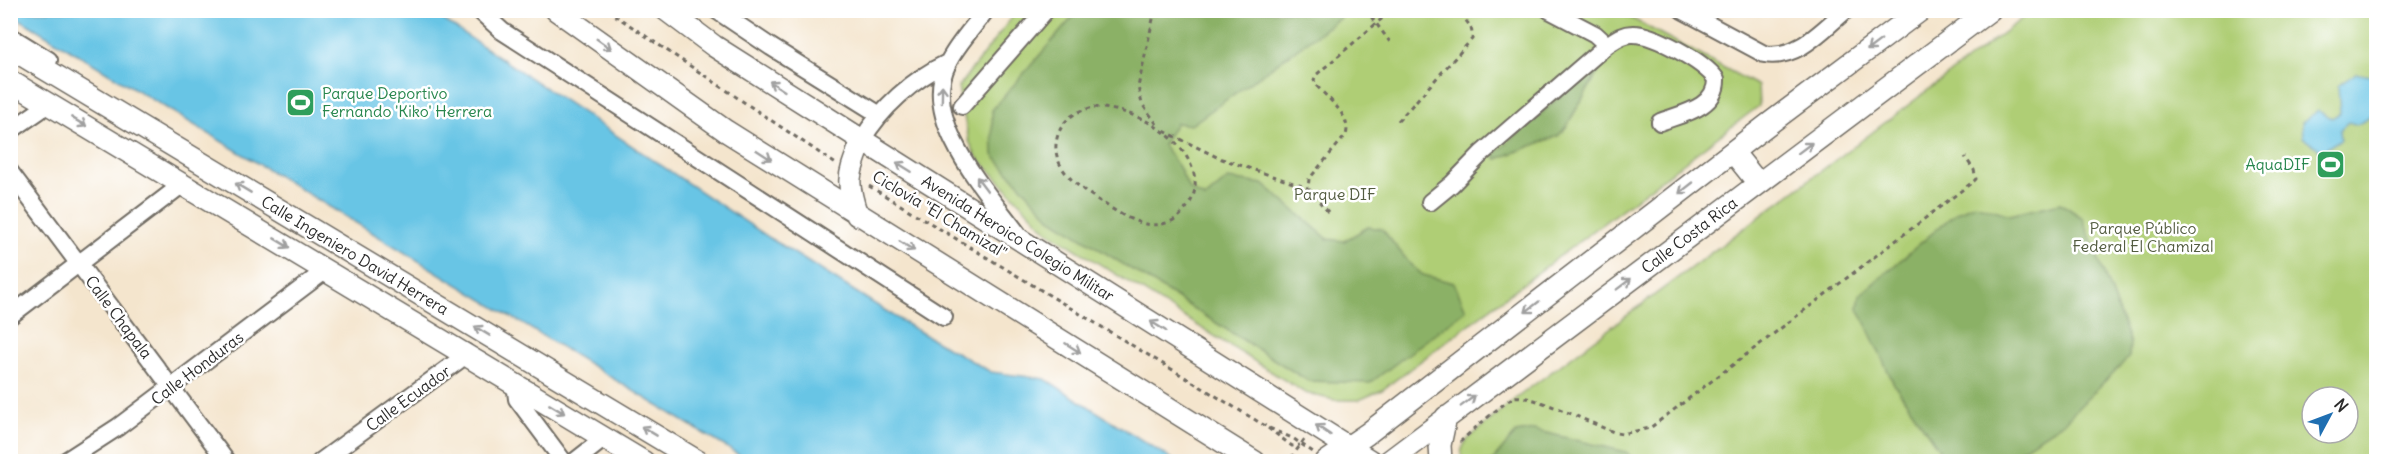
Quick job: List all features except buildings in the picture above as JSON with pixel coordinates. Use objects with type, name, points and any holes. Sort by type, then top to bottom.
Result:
[{"type":"main road","points":[[556,10],[726,131],[1255,462]]},
{"type":"main road","name":"Avenida Heroico Colegio Militar","points":[[666,10],[714,46],[1372,462]]},
{"type":"main road","points":[[1326,462],[1349,447],[1732,152],[1921,10]]},
{"type":"main road","name":"Calle Costa Rica","points":[[1388,462],[1990,10]]},
{"type":"main road","name":"Calle Ingeniero David Herrera","points":[[10,48],[699,462]]},
{"type":"main road","name":"Calle Ingeniero David Herrera","points":[[10,81],[465,352],[644,462]]},
{"type":"main road","points":[[857,215],[849,188],[850,173],[862,140]]},
{"type":"main road","points":[[1732,152],[1758,183]]},
{"type":"main road","points":[[1441,462],[1440,445],[1446,417]]},
{"type":"main road","points":[[1206,431],[1226,462]]},
{"type":"street","points":[[479,10],[502,31],[944,317]]},
{"type":"street","points":[[716,10],[880,115]]},
{"type":"street","points":[[986,10],[947,63],[941,92],[945,121],[966,163],[1022,240]]},
{"type":"street","points":[[962,106],[1046,10]]},
{"type":"street","points":[[1549,10],[1594,34],[1607,45]]},
{"type":"street","points":[[1682,10],[1764,54],[1774,56],[1788,54],[1799,48],[1846,10]]},
{"type":"street","points":[[1430,202],[1452,184],[1482,153],[1620,36],[1632,34],[1646,36],[1702,64],[1716,80],[1713,96],[1694,110],[1660,122]]},
{"type":"street","points":[[10,36],[51,61],[63,71],[74,86]]},
{"type":"street","points":[[862,140],[873,121],[890,103],[935,69],[947,63]]},
{"type":"street","points":[[10,131],[39,111],[45,102]]},
{"type":"street","name":"Calle Chapala","points":[[10,172],[227,462]]},
{"type":"street","points":[[10,316],[175,190],[180,182]]},
{"type":"street","name":"Calle Honduras","points":[[64,462],[118,427],[326,270]]},
{"type":"street","name":"Calle Ecuador","points":[[320,462],[458,361],[465,352]]},
{"type":"street","points":[[514,383],[517,399],[564,462]]},
{"type":"street","points":[[574,462],[603,437]]},
{"type":"path","name":"Ciclovía \"El Chamizal\"","points":[[608,10],[899,206],[1267,427],[1292,446],[1300,445]]},
{"type":"path","points":[[1155,10],[1138,87],[1142,104],[1160,129],[1191,164],[1196,178],[1194,197],[1185,212],[1173,221],[1159,226],[1127,218],[1086,192],[1068,176],[1056,155],[1056,140],[1063,123],[1076,112],[1094,106],[1118,108],[1160,129],[1219,158],[1308,188],[1328,212]]},
{"type":"path","points":[[1366,10],[1390,42]]},
{"type":"path","points":[[1308,188],[1309,179],[1346,135],[1348,127],[1346,119],[1316,85],[1314,80],[1316,75],[1392,10]]},
{"type":"path","points":[[1398,121],[1472,39],[1473,32],[1469,24],[1456,10]]},
{"type":"path","points":[[1458,448],[1460,442],[1514,397],[1543,403],[1616,433],[1622,434],[1650,428],[1974,181],[1976,179],[1974,170],[1965,158]]},
{"type":"path","name":"Ciclovía \"El Chamizal\"","points":[[1267,427],[1294,439],[1308,449]]},
{"type":"path","points":[[1291,458],[1307,436]]},
{"type":"green space","points":[[1079,10],[1343,11],[1340,18],[1191,125],[1176,123],[1163,145],[1179,167],[1189,189],[1205,198],[1228,179],[1263,184],[1328,239],[1344,241],[1368,227],[1382,229],[1411,265],[1423,275],[1454,283],[1466,310],[1370,383],[1308,381],[1050,218],[993,155],[992,110]]},
{"type":"green space","name":"Parque DIF","points":[[1616,10],[1758,86],[1759,106],[1382,390],[1359,400],[1334,400],[1305,393],[1047,231],[976,156],[969,141],[958,87],[1017,11]]},
{"type":"green space","name":"Parque Público Federal El Chamizal","points":[[2032,11],[2376,11],[2376,461],[1462,462],[1462,449],[1468,439],[1515,399]]},
{"type":"green space","points":[[1596,65],[1601,67],[1566,127],[1558,136],[1497,159],[1494,155]]},
{"type":"green space","points":[[2060,203],[2083,218],[2130,343],[2129,357],[2064,422],[2003,461],[1980,461],[1942,454],[1894,384],[1858,308],[1860,295],[1957,212],[1975,204],[2010,215]]},
{"type":"green space","points":[[1534,430],[1626,452],[1636,461],[1492,461],[1516,433]]},
{"type":"water","points":[[10,11],[435,11],[442,19],[773,240],[913,328],[991,372],[1045,379],[1175,461],[749,461],[11,14]]},
{"type":"water","points":[[2356,73],[2376,77],[2375,114],[2357,125],[2349,122],[2340,130],[2341,139],[2322,151],[2303,137],[2302,122],[2318,111],[2332,118],[2340,113],[2338,86]]},
{"type":"place","name":"Parque Deportivo Fernando 'Kiko' Herrera","points":[[301,102]]},
{"type":"place","name":"AquaDIF","points":[[2331,164]]}]
